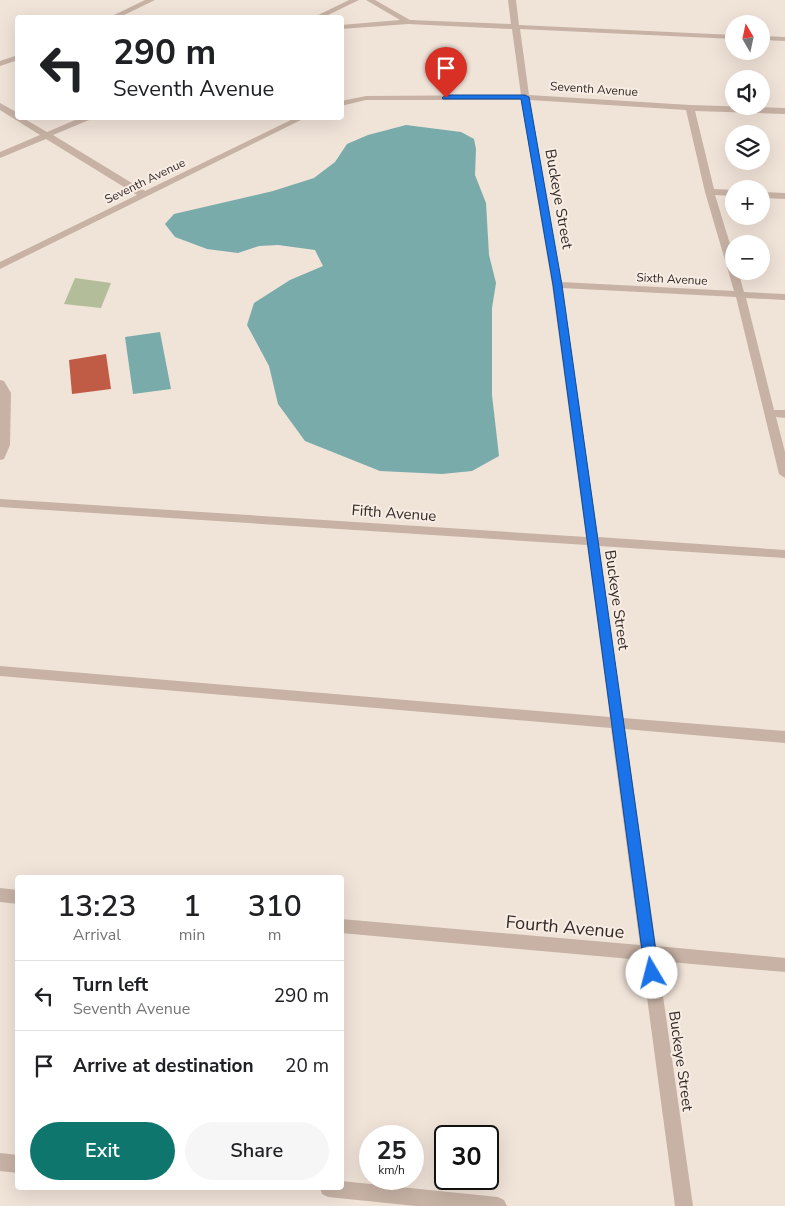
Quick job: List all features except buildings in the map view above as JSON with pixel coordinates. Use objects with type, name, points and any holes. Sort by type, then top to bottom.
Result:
[{"type":"street","points":[[118,15],[151,0]]},
{"type":"street","points":[[322,15],[355,0]]},
{"type":"street","points":[[370,0],[408,22]]},
{"type":"street","name":"Buckeye Street","points":[[512,0],[525,97],[557,285],[684,1206]]},
{"type":"street","points":[[344,27],[408,22],[725,37]]},
{"type":"street","points":[[770,38],[785,39]]},
{"type":"street","points":[[0,64],[15,58]]},
{"type":"street","name":"Seventh Avenue","points":[[344,103],[366,98],[525,97],[690,108],[785,111]]},
{"type":"street","points":[[0,106],[15,115]]},
{"type":"street","points":[[690,108],[710,192],[740,295],[785,474]]},
{"type":"street","points":[[23,120],[144,195]]},
{"type":"street","points":[[0,155],[81,120]]},
{"type":"street","name":"Seventh Avenue","points":[[0,266],[297,120]]},
{"type":"street","points":[[710,192],[725,193]]},
{"type":"street","points":[[770,195],[785,196]]},
{"type":"street","name":"Sixth Avenue","points":[[557,285],[785,298]]},
{"type":"street","points":[[0,383],[6,393],[4,444],[0,456]]},
{"type":"street","points":[[770,413],[785,414]]},
{"type":"street","name":"Fifth Avenue","points":[[0,503],[785,554]]},
{"type":"street","points":[[0,671],[785,737]]},
{"type":"street","points":[[0,895],[15,897]]},
{"type":"street","name":"Fourth Avenue","points":[[344,926],[785,965]]},
{"type":"street","points":[[0,1162],[15,1164]]},
{"type":"street","points":[[344,1190],[498,1206]]},
{"type":"green space","points":[[75,278],[111,283],[101,308],[64,304]]},
{"type":"water","points":[[406,125],[461,132],[474,139],[476,149],[475,175],[486,203],[489,255],[496,283],[492,308],[492,395],[499,456],[472,471],[442,474],[380,471],[305,441],[278,404],[269,366],[247,325],[254,303],[290,280],[323,266],[315,250],[278,245],[259,246],[238,253],[207,249],[175,237],[165,224],[174,214],[273,191],[314,178],[335,162],[347,144],[368,135]]},
{"type":"water","points":[[160,332],[171,389],[133,394],[125,337]]},
{"type":"route","points":[[446,98],[525,97],[557,285],[652,973]]}]
